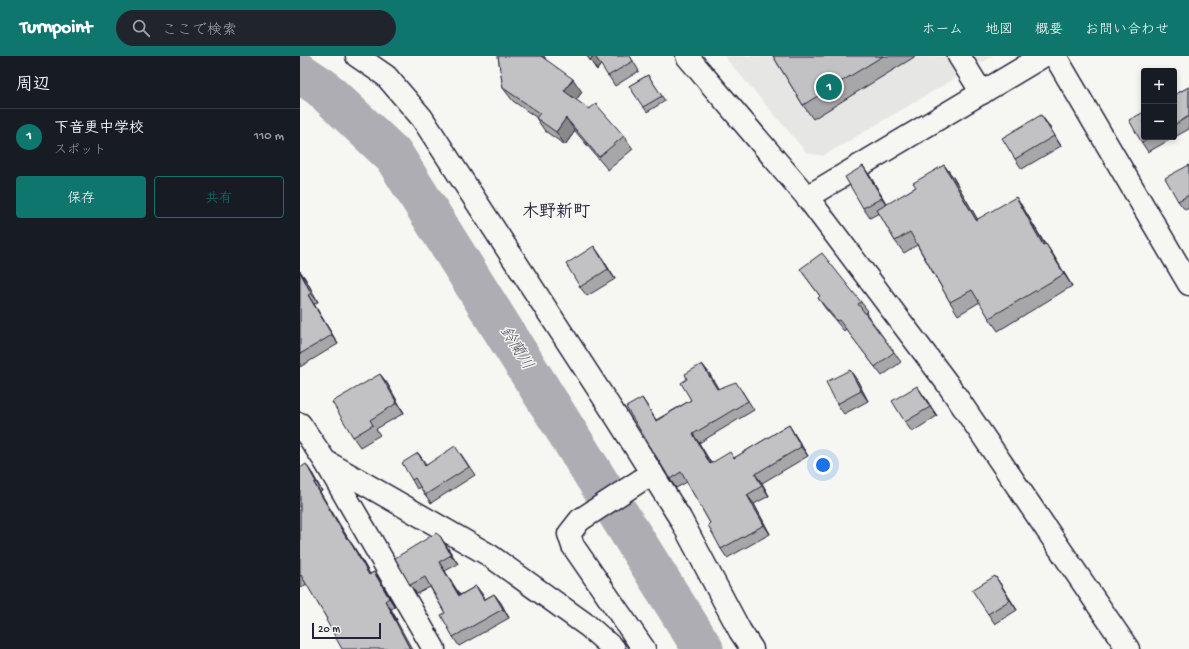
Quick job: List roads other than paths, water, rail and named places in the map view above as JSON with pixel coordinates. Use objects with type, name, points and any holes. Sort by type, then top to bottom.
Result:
[{"type":"street","points":[[357,56],[386,76],[422,118],[680,518],[740,630],[752,649]]},
{"type":"street","points":[[687,56],[807,197],[947,383],[1128,649]]},
{"type":"street","points":[[959,56],[982,93]]},
{"type":"street","points":[[807,197],[1043,56]]},
{"type":"street","points":[[1055,56],[1189,284]]},
{"type":"street","points":[[300,424],[325,461],[434,649]]},
{"type":"street","points":[[325,461],[489,555],[588,626],[614,649]]},
{"type":"street","points":[[644,649],[573,546],[569,534],[580,520],[652,473]]},
{"type":"waterway","name":"鈴蘭川","points":[[300,73],[321,87],[394,156],[703,649]]},
{"type":"place","name":"下音更中学校","points":[[829,87]]},
{"type":"district","name":"木野新町","points":[[556,213]]}]
